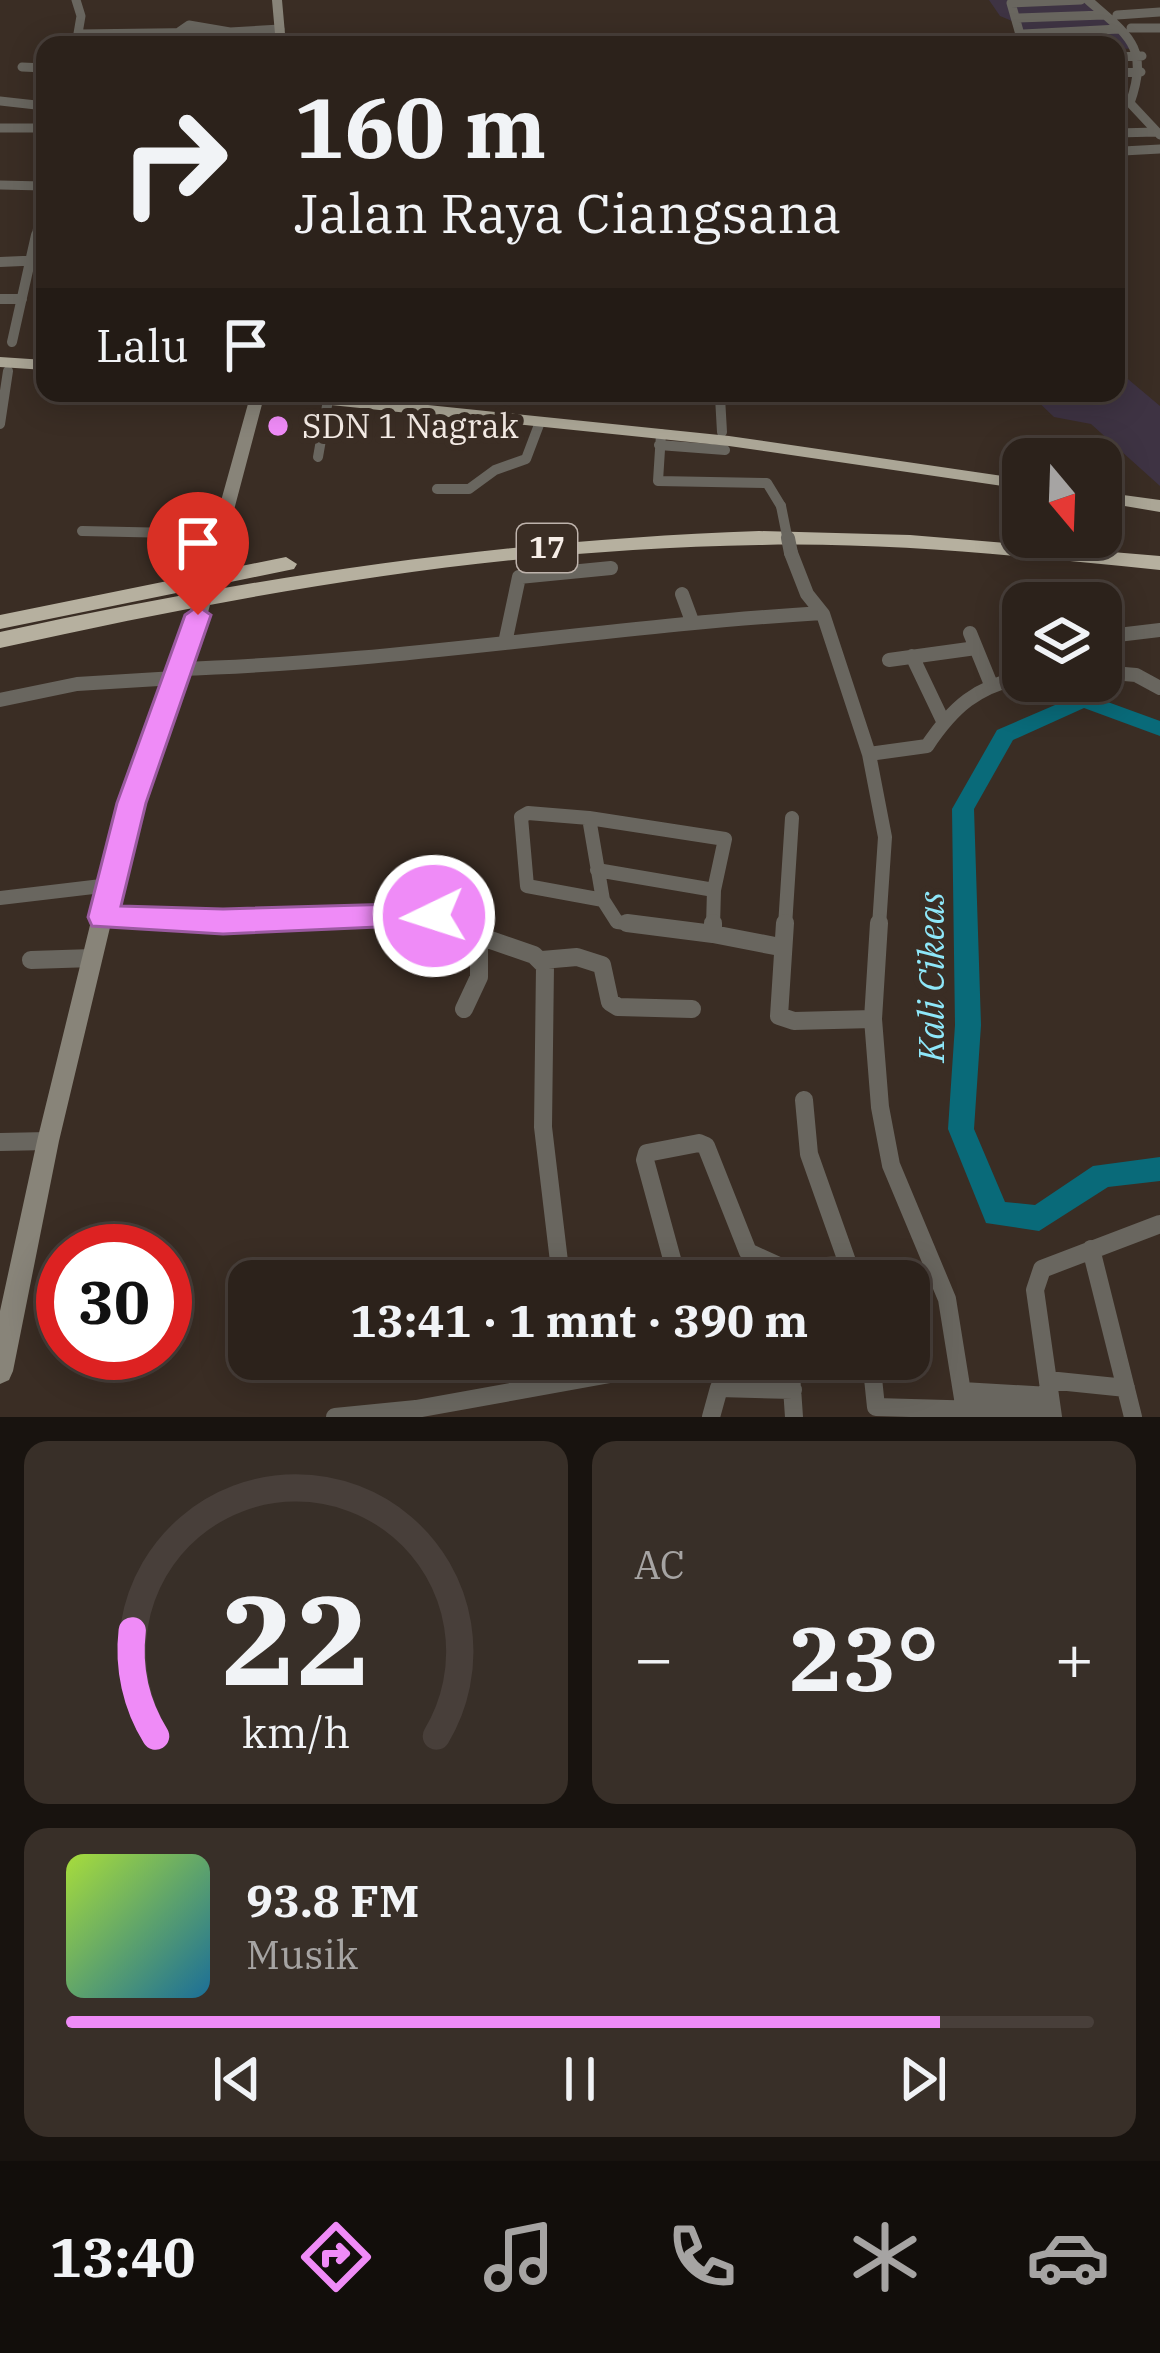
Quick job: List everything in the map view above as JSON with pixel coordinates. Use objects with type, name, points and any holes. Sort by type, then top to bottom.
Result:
[{"type":"highway","points":[[3,368],[36,370]]},
{"type":"highway","points":[[347,402],[540,422],[585,421],[660,439],[725,441],[1002,472]]},
{"type":"highway","points":[[434,402],[1002,481]]},
{"type":"highway","points":[[1122,488],[1160,493]]},
{"type":"highway","points":[[1122,500],[1160,506]]},
{"type":"highway","name":"17","points":[[0,622],[256,568],[524,533],[760,522],[1002,533]]},
{"type":"highway","name":"17","points":[[0,640],[266,583],[529,549],[639,541],[855,539],[1002,545]]},
{"type":"highway","name":"17","points":[[1122,549],[1160,548]]},
{"type":"highway","name":"17","points":[[1122,555],[1160,563]]},
{"type":"main road","points":[[278,0],[280,36]]},
{"type":"main road","points":[[0,1372],[48,1141],[110,885],[132,803],[198,615],[257,402]]},
{"type":"street","points":[[76,0],[81,16],[78,36]]},
{"type":"street","points":[[1021,36],[1010,2],[1084,0],[1119,28],[1142,56],[1130,103]]},
{"type":"street","points":[[1117,14],[1159,6]]},
{"type":"street","points":[[175,35],[190,25],[197,12]]},
{"type":"street","points":[[1018,18],[1104,15]]},
{"type":"street","points":[[190,25],[230,32]]},
{"type":"street","points":[[1054,36],[1119,28]]},
{"type":"street","points":[[1131,28],[1160,28]]},
{"type":"street","points":[[150,36],[280,29]]},
{"type":"street","points":[[1125,46],[1136,45]]},
{"type":"street","points":[[1125,57],[1142,56]]},
{"type":"street","points":[[22,67],[36,68]]},
{"type":"street","points":[[1125,73],[1141,72]]},
{"type":"street","points":[[1125,86],[1138,86]]},
{"type":"street","points":[[0,101],[36,105]]},
{"type":"street","points":[[1125,103],[1130,103]]},
{"type":"street","points":[[1130,103],[1158,134]]},
{"type":"street","points":[[1125,118],[1140,117]]},
{"type":"street","points":[[0,128],[36,128]]},
{"type":"street","points":[[1125,133],[1158,134]]},
{"type":"street","points":[[1125,151],[1160,148]]},
{"type":"street","points":[[0,185],[36,183]]},
{"type":"street","points":[[0,262],[36,260]]},
{"type":"street","points":[[12,342],[36,267]]},
{"type":"street","points":[[0,298],[22,299]]},
{"type":"street","points":[[0,424],[3,368]]},
{"type":"street","points":[[318,458],[328,402]]},
{"type":"street","points":[[721,402],[726,481]]},
{"type":"street","points":[[437,489],[469,489],[495,470],[526,459],[540,422]]},
{"type":"street","points":[[660,439],[662,483],[767,483],[782,506],[791,553],[807,594],[822,613],[868,754],[885,837],[873,1019],[880,1107],[891,1165],[947,1299],[964,1405]]},
{"type":"street","points":[[82,531],[218,539]]},
{"type":"street","points":[[505,643],[519,577],[611,568]]},
{"type":"street","points":[[682,594],[692,621]]},
{"type":"street","points":[[0,700],[77,684],[310,665],[692,621],[822,613]]},
{"type":"street","points":[[1122,634],[1157,630]]},
{"type":"street","points":[[970,633],[990,682]]},
{"type":"street","points":[[889,660],[976,648]]},
{"type":"street","points":[[912,656],[944,721]]},
{"type":"street","points":[[1122,674],[1160,673]]},
{"type":"street","points":[[1136,675],[1160,688]]},
{"type":"street","points":[[868,754],[927,746],[969,694],[1002,680]]},
{"type":"street","points":[[603,900],[544,893],[524,882],[520,817],[528,813],[589,818],[724,838],[714,890],[713,934]]},
{"type":"street","points":[[589,818],[610,917],[629,926],[780,946]]},
{"type":"street","points":[[792,818],[778,1016],[794,1021],[873,1019]]},
{"type":"street","points":[[597,870],[714,890]]},
{"type":"street","points":[[0,898],[110,885]]},
{"type":"street","points":[[103,917],[343,920],[474,913],[482,917],[479,976],[464,1009]]},
{"type":"street","points":[[482,938],[542,960],[577,957],[602,965],[610,1002],[618,1007],[692,1009]]},
{"type":"street","points":[[31,960],[93,958]]},
{"type":"street","points":[[542,960],[544,1144],[559,1260]]},
{"type":"street","points":[[804,1100],[809,1154],[846,1260]]},
{"type":"street","points":[[0,1142],[48,1141]]},
{"type":"street","points":[[672,1260],[645,1160],[647,1153],[699,1143],[706,1146],[748,1252],[760,1260]]},
{"type":"street","points":[[1051,1401],[1035,1290],[1042,1269],[1160,1224]]},
{"type":"street","points":[[1091,1249],[1133,1417]]},
{"type":"street","points":[[0,1263],[24,1262]]},
{"type":"street","points":[[335,1417],[416,1409],[577,1380]]},
{"type":"street","points":[[792,1380],[794,1417]]},
{"type":"street","points":[[873,1380],[876,1412],[1051,1401],[1126,1388]]},
{"type":"street","points":[[711,1417],[719,1388],[793,1390]]},
{"type":"shaded area","points":[[989,0],[1084,0],[1122,36],[1018,36],[1012,21],[1000,16]]},
{"type":"shaded area","points":[[1125,377],[1160,406],[1160,486],[1122,452],[1122,438],[1107,438],[1091,424],[1054,417],[1038,402],[1125,402]]},
{"type":"waterway","name":"Kali Cikeas","points":[[1160,729],[1083,700],[1005,735],[963,809],[968,1025],[961,1129],[996,1214],[1039,1218],[1103,1175],[1160,1169]]},
{"type":"place","name":"SDN 1 Nagrak","points":[[278,426]]},
{"type":"route","points":[[198,615],[132,803],[103,917],[223,922],[434,916]]}]
